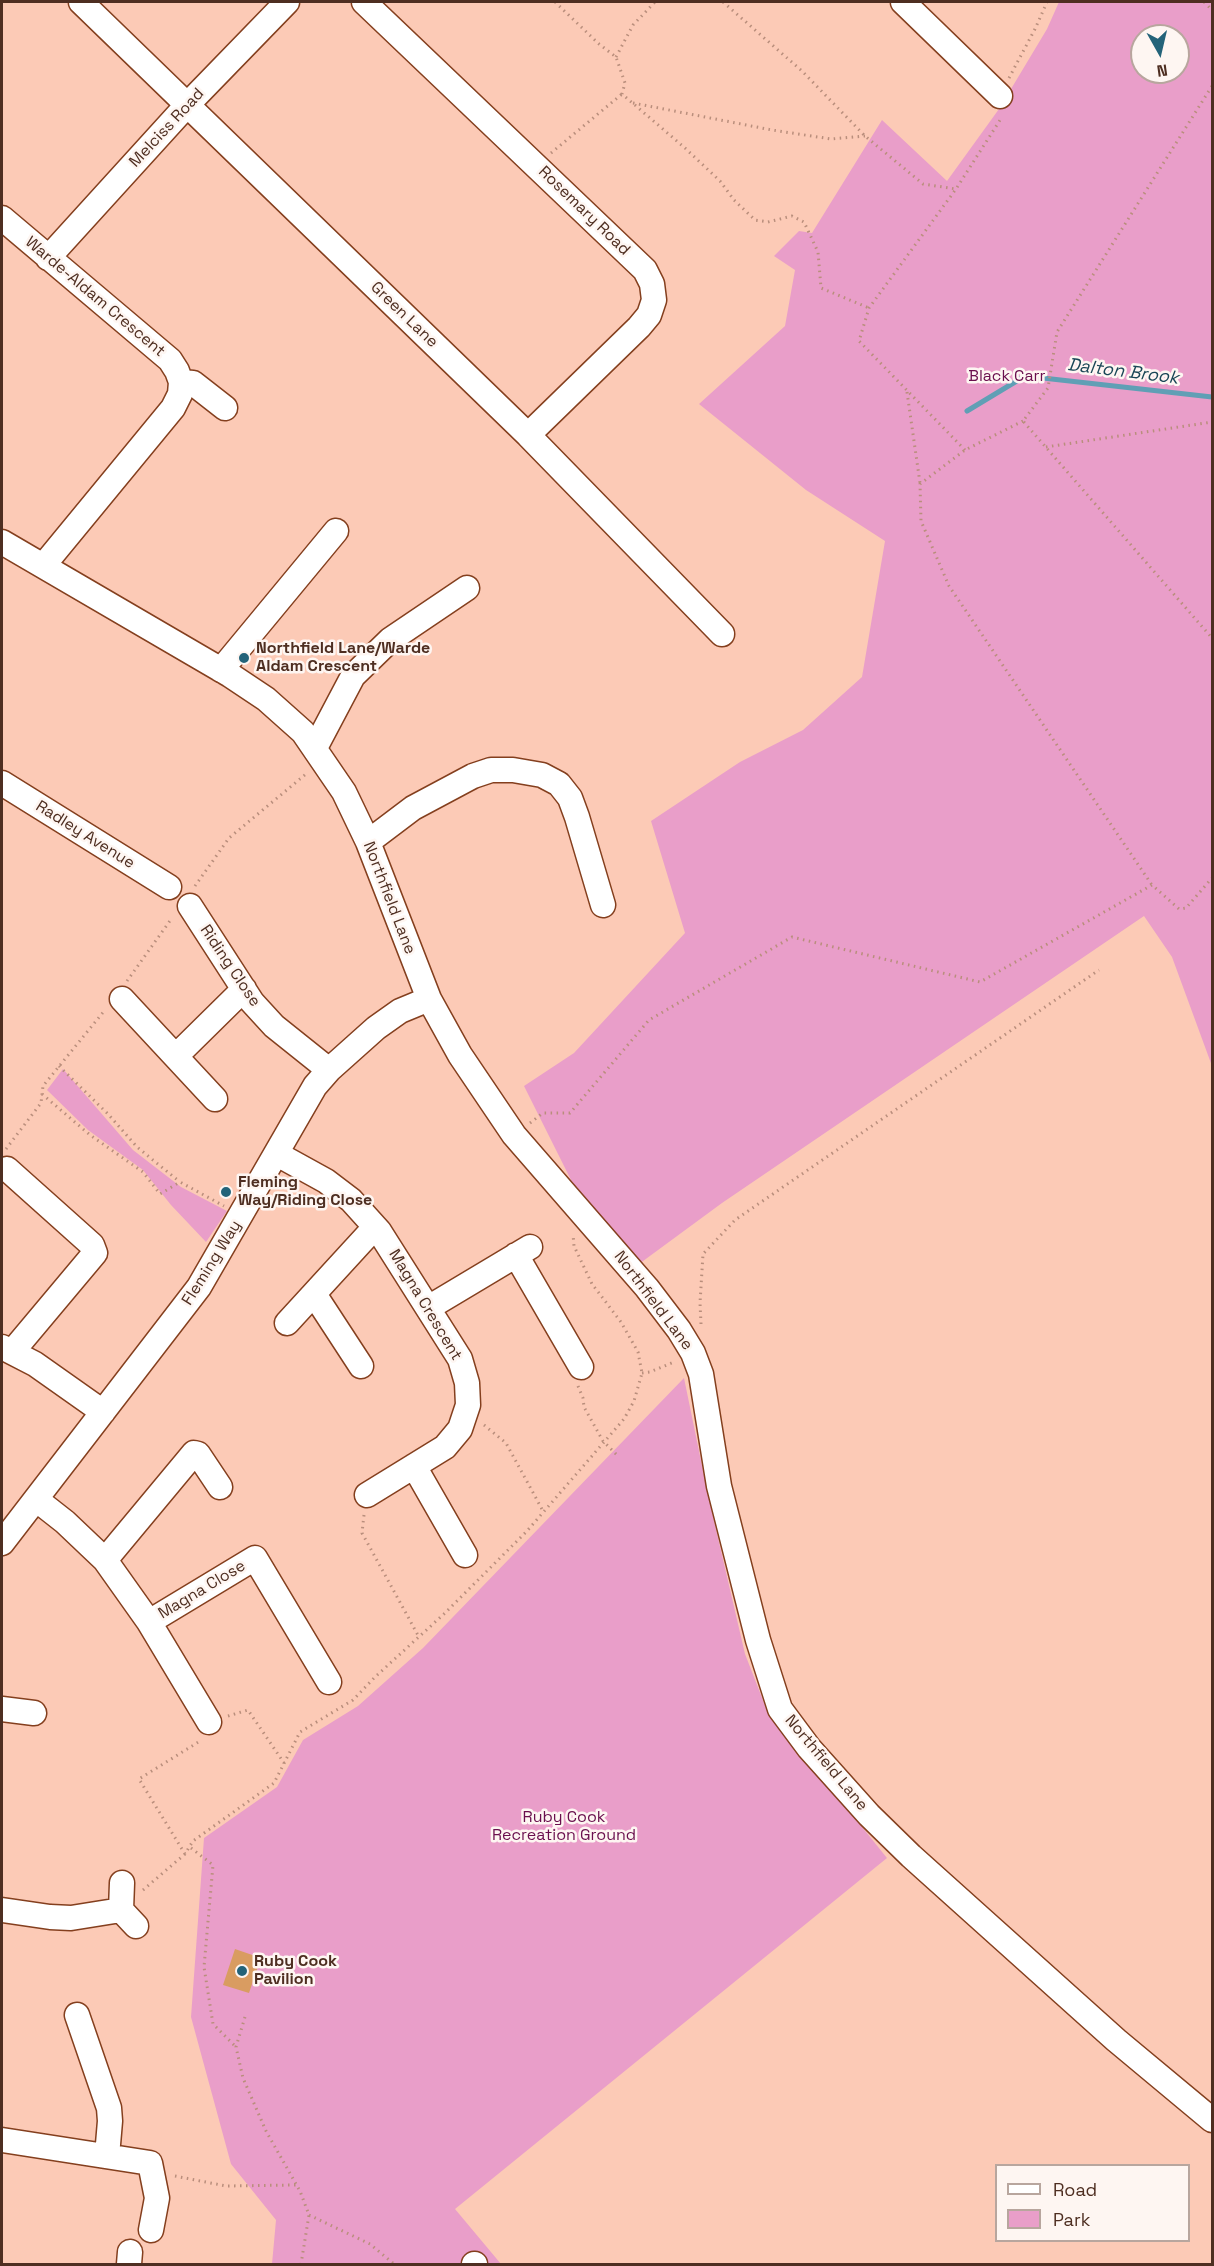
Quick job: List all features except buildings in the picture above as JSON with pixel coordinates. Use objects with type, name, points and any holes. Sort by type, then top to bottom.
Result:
[{"type":"street","name":"Green Lane","points":[[81,2],[528,435],[722,634]]},
{"type":"street","name":"Melciss Road","points":[[48,258],[188,104],[287,2]]},
{"type":"street","name":"Rosemary Road","points":[[364,2],[645,270],[652,284],[654,300],[649,315],[528,435]]},
{"type":"street","points":[[903,2],[1000,96]]},
{"type":"street","name":"Warde-Aldam Crescent","points":[[2,218],[170,360],[181,382]]},
{"type":"street","points":[[43,566],[173,408],[180,394],[181,382],[194,383],[225,408]]},
{"type":"street","points":[[221,670],[336,531]]},
{"type":"street","name":"Northfield Lane","points":[[2,542],[221,670],[266,699],[303,732],[344,792],[368,842],[429,999],[460,1055],[514,1135],[647,1288],[679,1330],[693,1353],[701,1374],[719,1486],[758,1640],[780,1709],[809,1748],[869,1815],[911,1856],[1116,2040],[1212,2120]]},
{"type":"street","points":[[319,754],[352,676],[390,640],[467,588]]},
{"type":"street","points":[[368,842],[413,808],[473,776],[490,770],[513,770],[542,775],[559,784],[570,798],[578,817],[603,905]]},
{"type":"street","name":"Radley Avenue","points":[[2,783],[169,887]]},
{"type":"street","name":"Riding Close","points":[[186,902],[252,1002],[274,1026],[329,1070]]},
{"type":"street","points":[[176,1056],[244,989]]},
{"type":"street","points":[[118,996],[215,1099]]},
{"type":"street","name":"Fleming Way","points":[[2,1543],[194,1295],[315,1086],[329,1070],[376,1028],[400,1011],[429,999]]},
{"type":"street","name":"Magna Crescent","points":[[277,1154],[326,1181],[351,1200],[375,1227],[395,1254],[460,1359],[467,1383],[468,1405],[460,1429],[445,1448],[367,1495]]},
{"type":"street","points":[[4,1162],[92,1245],[95,1252],[7,1350],[57,1377],[103,1412]]},
{"type":"street","points":[[287,1323],[375,1227]]},
{"type":"street","points":[[428,1308],[523,1251],[581,1367]]},
{"type":"street","points":[[314,1294],[361,1366]]},
{"type":"street","points":[[105,1560],[195,1453],[198,1454],[220,1487]]},
{"type":"street","points":[[414,1467],[465,1555]]},
{"type":"street","name":"Magna Close","points":[[37,1500],[65,1522],[105,1560],[149,1622],[209,1722]]},
{"type":"street","name":"Magna Close","points":[[149,1622],[255,1558],[329,1682]]},
{"type":"street","points":[[2,1709],[34,1713]]},
{"type":"street","points":[[2,1910],[50,1917],[128,1918],[122,1883]]},
{"type":"street","points":[[77,2015],[109,2108],[107,2156]]},
{"type":"street","points":[[2,2140],[107,2156],[151,2168],[157,2198],[151,2230]]},
{"type":"path","points":[[536,166],[622,94],[625,83],[615,57],[555,2]]},
{"type":"path","points":[[615,57],[633,25],[655,2]]},
{"type":"path","points":[[723,2],[801,71],[865,136],[923,184],[956,189]]},
{"type":"path","points":[[965,450],[860,341],[869,308],[956,189],[1004,114],[1000,96],[1047,2]]},
{"type":"path","points":[[1204,2],[1212,10]]},
{"type":"path","points":[[920,484],[965,450],[1023,420],[1048,388],[1057,332],[1212,86]]},
{"type":"path","points":[[622,94],[720,181],[734,200],[755,220],[768,222],[792,216],[804,222],[818,252],[821,288],[869,308]]},
{"type":"path","points":[[631,102],[729,122],[831,139],[865,136]]},
{"type":"path","points":[[907,390],[920,484],[921,521],[949,586],[1152,885],[1179,909],[1186,908],[1212,878]]},
{"type":"path","points":[[1023,420],[1212,638]]},
{"type":"path","points":[[1046,447],[1212,422]]},
{"type":"path","points":[[4,1162],[41,1104],[43,1086],[118,996],[229,838],[319,754]]},
{"type":"path","points":[[514,1135],[543,1113],[570,1113],[649,1020],[792,938],[980,982],[1152,885]]},
{"type":"path","points":[[701,1325],[703,1254],[735,1220],[1099,970]]},
{"type":"path","points":[[59,1066],[108,1114],[137,1147],[180,1182],[241,1215]]},
{"type":"path","points":[[42,1094],[90,1135],[143,1172],[160,1194],[180,1182]]},
{"type":"path","points":[[128,1918],[191,1848],[194,1841],[274,1783],[300,1732],[353,1700],[527,1531],[624,1419],[634,1401],[642,1373],[638,1352],[621,1322],[592,1284],[574,1246],[573,1234]]},
{"type":"path","points":[[642,1373],[650,1372],[693,1353]]},
{"type":"path","points":[[581,1367],[576,1381],[584,1398],[584,1407],[603,1441],[620,1457]]},
{"type":"path","points":[[466,1411],[506,1443],[543,1511]]},
{"type":"path","points":[[367,1495],[362,1533],[419,1637]]},
{"type":"path","points":[[185,1854],[139,1779],[206,1738],[209,1722],[248,1710],[284,1763]]},
{"type":"path","points":[[191,1848],[213,1865],[204,1967],[213,2024],[236,2047]]},
{"type":"path","points":[[245,2017],[236,2047],[243,2078],[266,2131],[297,2185],[309,2215],[301,2265]]},
{"type":"path","points":[[151,2168],[226,2186],[297,2185]]},
{"type":"path","points":[[309,2215],[370,2244],[394,2265]]},
{"type":"green space","name":"Black Carr","points":[[1059,2],[1212,2],[1212,1066],[1172,957],[1144,916],[722,1203],[639,1264],[574,1186],[524,1086],[574,1053],[685,933],[651,821],[740,762],[803,730],[862,677],[885,541],[806,490],[699,404],[785,326],[795,270],[774,256],[799,231],[812,233],[882,120],[947,181],[999,109],[1047,29]]},
{"type":"green space","points":[[63,1069],[133,1150],[181,1187],[227,1211],[206,1242],[171,1205],[143,1170],[88,1130],[47,1090]]},
{"type":"green space","name":"Ruby Cook Recreation Ground","points":[[684,1378],[708,1495],[745,1654],[766,1708],[887,1858],[455,2209],[501,2264],[272,2264],[276,2220],[231,2164],[191,2017],[204,1838],[277,1787],[303,1740],[358,1706],[423,1648]]},
{"type":"waterway","name":"Dalton Brook","points":[[967,411],[1025,376],[1212,397]]},
{"type":"place","name":"Northfield Lane/Warde Aldam Crescent","points":[[244,658]]},
{"type":"place","name":"Fleming Way/Riding Close","points":[[226,1192]]},
{"type":"place","name":"Ruby Cook Pavilion","points":[[242,1971]]}]
